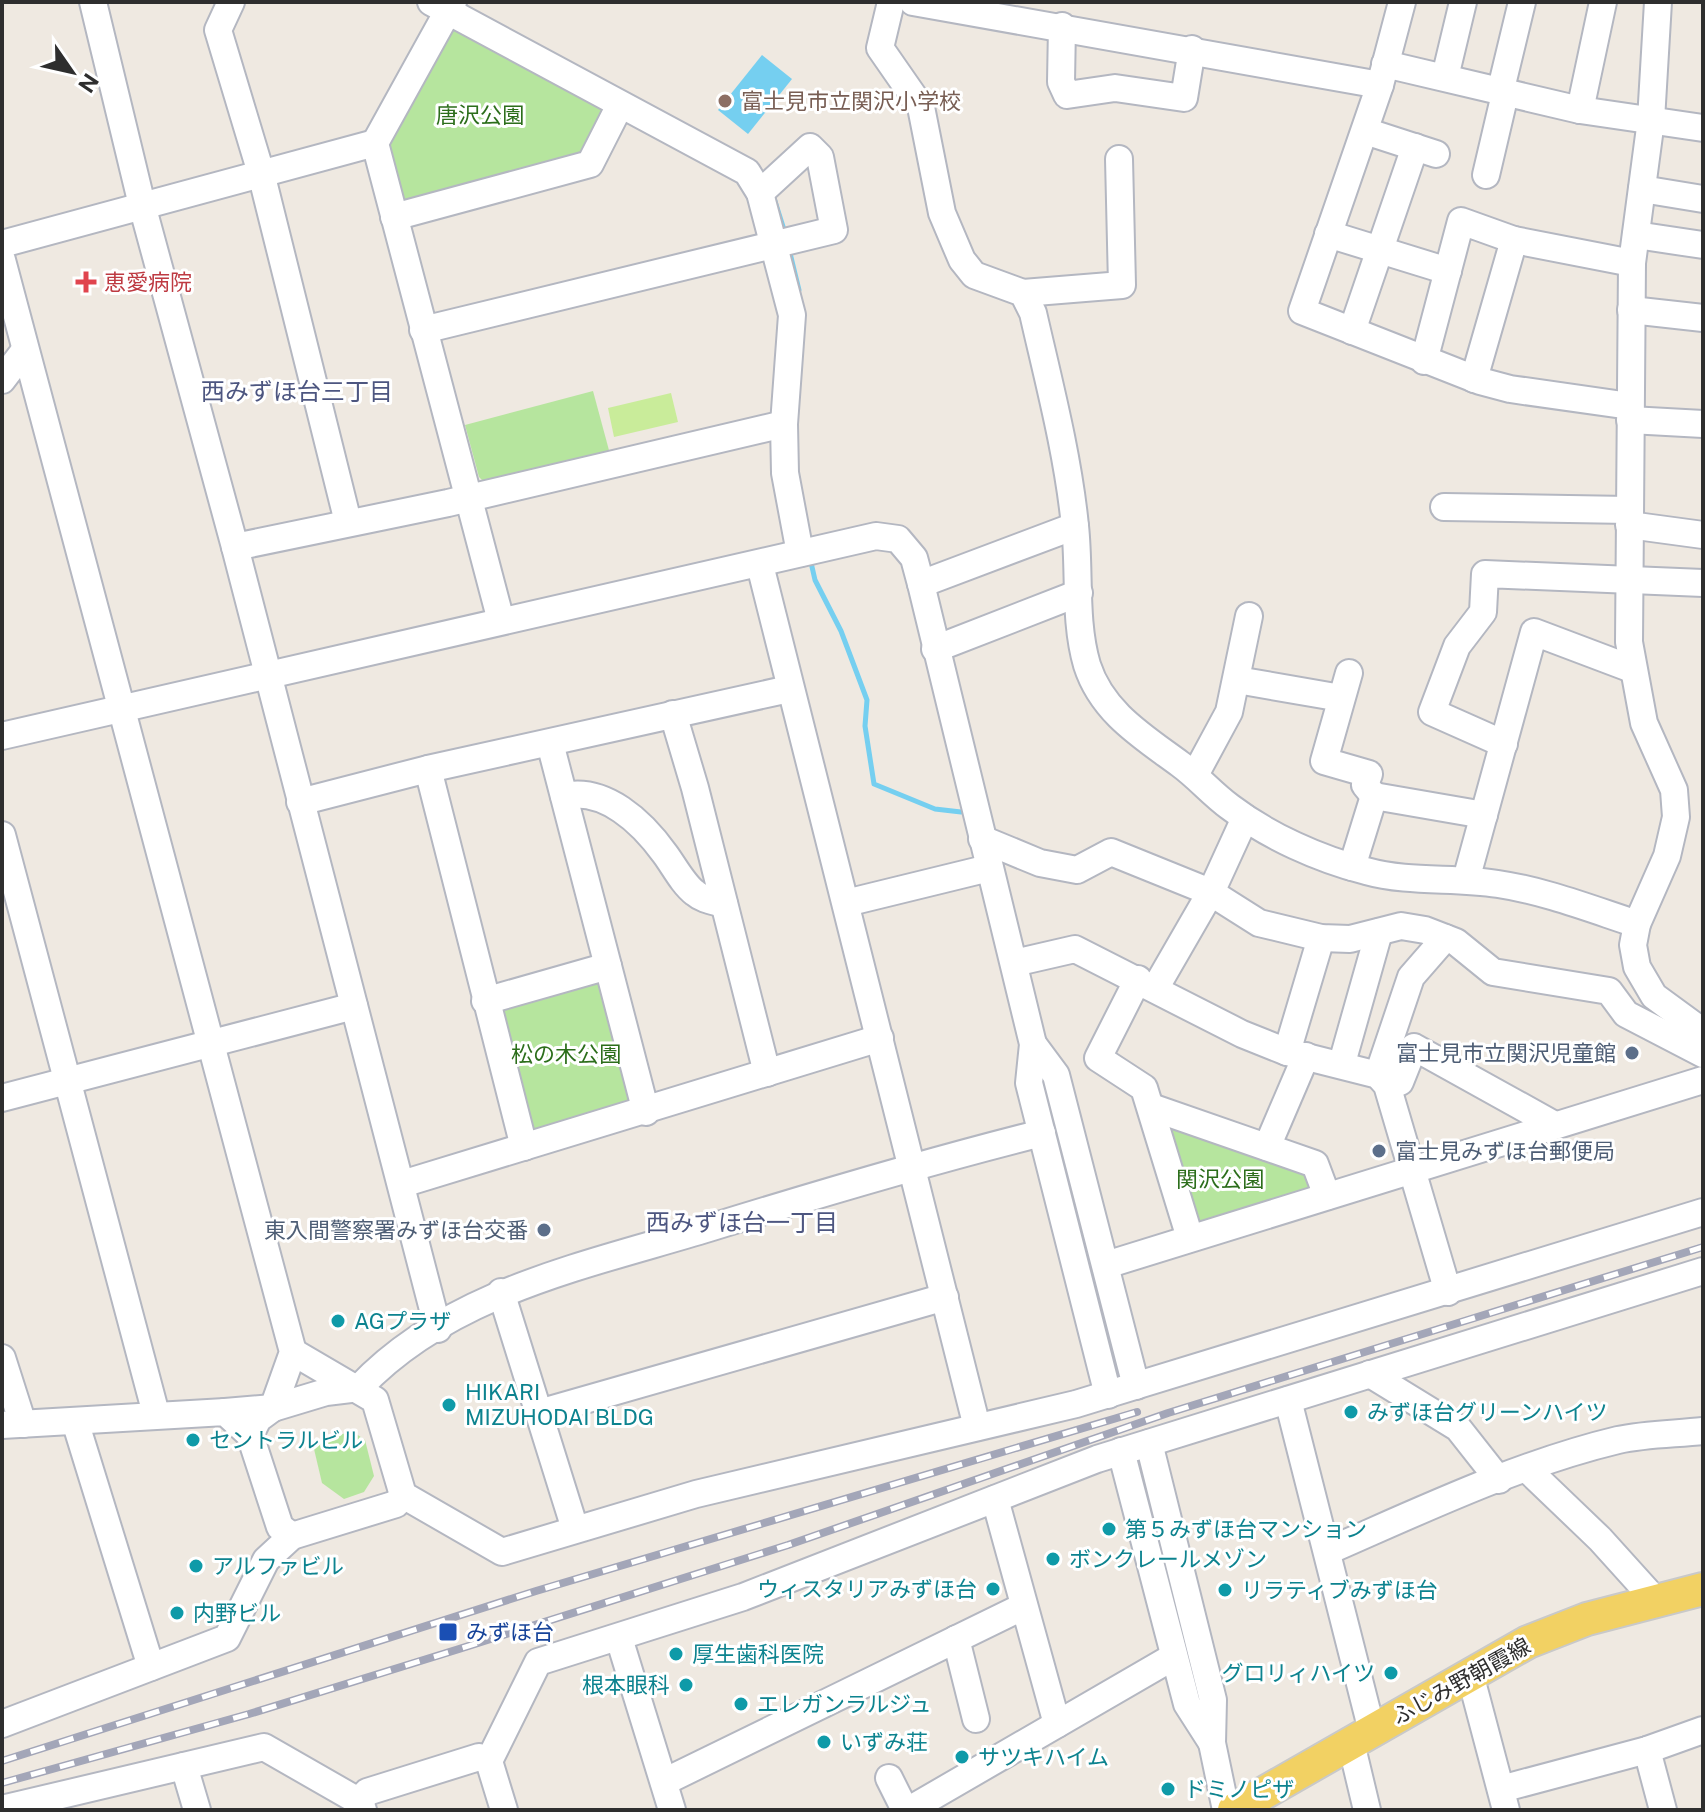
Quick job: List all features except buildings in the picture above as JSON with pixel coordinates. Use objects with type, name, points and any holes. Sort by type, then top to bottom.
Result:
[{"type":"main road","name":"ふじみ野朝霞線","points":[[1234,1810],[1470,1674],[1557,1629],[1703,1589]]},
{"type":"street","points":[[93,2],[142,205],[235,547],[438,1329]]},
{"type":"street","points":[[231,2],[218,30],[261,173],[348,522]]},
{"type":"street","points":[[891,2],[880,48],[921,107],[942,213],[962,260],[974,275],[1023,293],[1122,285],[1119,159]]},
{"type":"street","points":[[913,2],[1192,49],[1383,75],[1445,77],[1580,110],[1703,128]]},
{"type":"street","points":[[1402,2],[1365,131],[1302,311],[1474,379],[1630,413],[1703,424]]},
{"type":"street","points":[[1445,77],[1463,2]]},
{"type":"street","points":[[1486,175],[1522,2]]},
{"type":"street","points":[[1580,110],[1603,2]]},
{"type":"street","points":[[1658,2],[1651,120],[1632,263],[1629,580],[1632,669],[1644,723],[1674,790],[1676,817],[1664,865],[1637,924],[1633,945],[1637,967],[1654,996],[1703,1032]]},
{"type":"street","points":[[501,621],[375,143],[444,6],[747,172],[766,187],[783,243],[792,315],[784,424],[785,473],[806,552]]},
{"type":"street","points":[[1062,26],[1061,82],[1067,95],[1115,88],[1184,98],[1192,49]]},
{"type":"street","points":[[394,217],[590,164],[620,105]]},
{"type":"street","points":[[1352,331],[1380,250],[1425,151],[1365,131]]},
{"type":"street","points":[[2,244],[375,143]]},
{"type":"street","points":[[423,330],[834,230],[820,157],[810,147],[766,187]]},
{"type":"street","points":[[1642,189],[1703,199]]},
{"type":"street","points":[[1424,361],[1461,221],[1514,240],[1632,263]]},
{"type":"street","points":[[1328,234],[1448,271]]},
{"type":"street","points":[[1636,235],[1703,245]]},
{"type":"street","points":[[1474,379],[1514,240]]},
{"type":"street","points":[[2,260],[293,1352],[273,1408],[258,1419],[250,1435]]},
{"type":"street","points":[[1023,293],[1036,325],[1075,526],[1085,655],[1102,697],[1119,718],[1195,775],[1245,818],[1352,867],[1396,878],[1466,880],[1537,892],[1637,924]]},
{"type":"street","points":[[1631,310],[1703,318]]},
{"type":"street","points":[[2,380],[25,350]]},
{"type":"street","points":[[235,547],[448,503],[469,495],[784,424]]},
{"type":"street","points":[[1444,507],[1629,518],[1703,535]]},
{"type":"street","points":[[921,584],[1075,526]]},
{"type":"street","points":[[2,736],[876,536],[898,539],[914,558],[1014,963],[1033,1044],[1029,1083],[1108,1395]]},
{"type":"street","points":[[760,565],[977,1427]]},
{"type":"street","points":[[1504,744],[1432,712],[1457,646],[1483,612],[1485,574],[1703,583]]},
{"type":"street","points":[[935,649],[1079,593]]},
{"type":"street","points":[[1195,775],[1229,712],[1249,616]]},
{"type":"street","points":[[1466,880],[1534,632],[1632,669]]},
{"type":"street","points":[[1349,673],[1324,761],[1369,774],[1365,785],[1374,796],[1484,815]]},
{"type":"street","points":[[1237,680],[1341,698]]},
{"type":"street","points":[[300,802],[428,769],[789,689]]},
{"type":"street","points":[[673,714],[767,1073]]},
{"type":"street","points":[[550,743],[646,1112]]},
{"type":"street","points":[[428,769],[524,1147]]},
{"type":"street","points":[[564,796],[581,793],[595,796],[628,814],[656,841],[693,892],[724,904]]},
{"type":"street","points":[[1352,867],[1374,796]]},
{"type":"street","points":[[1190,1238],[1144,1088],[1098,1058],[1213,887],[1245,818]]},
{"type":"street","points":[[2,835],[156,1414]]},
{"type":"street","points":[[982,839],[1040,863],[1077,870],[1111,852],[1213,887],[1259,923],[1321,938],[1350,939],[1401,926],[1445,938],[1493,972],[1609,991],[1626,1014],[1703,1054]]},
{"type":"street","points":[[846,903],[989,868]]},
{"type":"street","points":[[1342,1063],[1379,932]]},
{"type":"street","points":[[1267,1147],[1296,1054],[1321,938]]},
{"type":"street","points":[[1445,938],[1411,977],[1382,1080],[1448,1292]]},
{"type":"street","points":[[1014,963],[1075,949],[1242,1034],[1296,1054],[1342,1063],[1382,1080],[1400,1082],[1414,1047],[1553,1124]]},
{"type":"street","points":[[485,1001],[608,966]]},
{"type":"street","points":[[2,1098],[354,1006]]},
{"type":"street","points":[[402,1184],[646,1112],[880,1038]]},
{"type":"street","points":[[1033,1044],[1056,1075],[1136,1386]]},
{"type":"street","points":[[1106,1265],[1703,1080]]},
{"type":"street","points":[[1151,1107],[1315,1164],[1327,1196]]},
{"type":"street","points":[[2,1358],[12,1424],[273,1408],[326,1392],[359,1388],[384,1362],[501,1292],[912,1166],[1042,1133]]},
{"type":"street","points":[[293,1352],[375,1400],[403,1495],[502,1552],[696,1494],[1108,1395],[1703,1212]]},
{"type":"street","points":[[504,1810],[489,1761],[538,1662],[743,1597],[1121,1451],[1703,1271]]},
{"type":"street","points":[[501,1292],[575,1529]]},
{"type":"street","points":[[539,1413],[945,1297]]},
{"type":"street","points":[[1370,1374],[1458,1428],[1499,1480]]},
{"type":"street","points":[[1288,1400],[1328,1551],[1361,1737],[1367,1810]]},
{"type":"street","points":[[225,1412],[250,1435],[280,1527],[292,1536]]},
{"type":"street","points":[[75,1421],[151,1667]]},
{"type":"street","points":[[1328,1551],[1499,1480],[1621,1439],[1703,1431]]},
{"type":"street","points":[[1149,1443],[1213,1700],[1212,1743],[1226,1810]]},
{"type":"street","points":[[1121,1451],[1187,1704],[1212,1743]]},
{"type":"street","points":[[1528,1470],[1600,1539],[1656,1601]]},
{"type":"street","points":[[2,1724],[227,1638],[266,1560],[292,1536],[396,1504],[403,1495]]},
{"type":"street","points":[[995,1499],[1057,1724]]},
{"type":"street","points":[[664,1782],[1024,1606]]},
{"type":"street","points":[[619,1638],[672,1810]]},
{"type":"street","points":[[956,1639],[976,1719]]},
{"type":"street","points":[[889,1778],[907,1810],[1173,1657]]},
{"type":"street","points":[[1470,1674],[1504,1800],[1703,1730]]},
{"type":"street","points":[[2,1809],[264,1747],[362,1806],[367,1792],[479,1757],[489,1761]]},
{"type":"street","points":[[1647,1750],[1663,1810]]},
{"type":"street","points":[[184,1766],[197,1810]]},
{"type":"green space","name":"唐沢公園","points":[[449,26],[611,105],[582,158],[398,203],[386,144]]},
{"type":"green space","points":[[593,391],[610,454],[485,483],[479,477],[465,425]]},
{"type":"green space","points":[[671,393],[678,422],[614,437],[608,408]]},
{"type":"green space","name":"松の木公園","points":[[603,979],[635,1100],[530,1133],[500,1003]]},
{"type":"green space","name":"関沢公園","points":[[1160,1117],[1308,1168],[1318,1192],[1195,1229]]},
{"type":"green space","points":[[352,1431],[365,1440],[374,1476],[364,1492],[344,1499],[322,1483],[314,1449],[321,1441]]},
{"type":"water","points":[[762,55],[792,79],[748,134],[718,110]]},
{"type":"waterway","points":[[772,192],[786,236]]},
{"type":"waterway","points":[[789,249],[799,290]]},
{"type":"waterway","points":[[810,558],[815,580],[841,631],[867,700],[865,726],[874,784],[935,809],[961,812]]},
{"type":"railway","points":[[2,1783],[249,1714],[459,1649],[788,1545],[1168,1413],[1703,1247]]},
{"type":"railway","points":[[2,1761],[536,1591],[1137,1412]]},
{"type":"place","name":"富士見市立関沢小学校","points":[[725,101]]},
{"type":"place","name":"恵愛病院","points":[[86,282]]},
{"type":"place","name":"富士見市立関沢児童館","points":[[1632,1053]]},
{"type":"place","name":"富士見みずほ台郵便局","points":[[1379,1151]]},
{"type":"place","name":"東入間警察署みずほ台交番","points":[[544,1230]]},
{"type":"place","name":"AGプラザ","points":[[338,1321]]},
{"type":"place","name":"HIKARI MIZUHODAI BLDG","points":[[449,1405]]},
{"type":"place","name":"みずほ台グリーンハイツ","points":[[1351,1412]]},
{"type":"place","name":"セントラルビル","points":[[193,1440]]},
{"type":"place","name":"第５みずほ台マンション","points":[[1109,1529]]},
{"type":"place","name":"ボンクレールメゾン","points":[[1053,1559]]},
{"type":"place","name":"アルファビル","points":[[196,1566]]},
{"type":"place","name":"ウィスタリアみずほ台","points":[[993,1589]]},
{"type":"place","name":"リラティブみずほ台","points":[[1225,1590]]},
{"type":"place","name":"内野ビル","points":[[177,1613]]},
{"type":"place","name":"みずほ台","points":[[448,1632]]},
{"type":"place","name":"厚生歯科医院","points":[[676,1654]]},
{"type":"place","name":"グロリィハイツ","points":[[1391,1673]]},
{"type":"place","name":"根本眼科","points":[[686,1685]]},
{"type":"place","name":"エレガンラルジュ","points":[[741,1704]]},
{"type":"place","name":"いずみ荘","points":[[824,1742]]},
{"type":"place","name":"サツキハイム","points":[[962,1757]]},
{"type":"place","name":"ドミノピザ","points":[[1168,1789]]},
{"type":"district","name":"西みずほ台三丁目","points":[[297,391]]},
{"type":"district","name":"西みずほ台一丁目","points":[[742,1222]]}]
